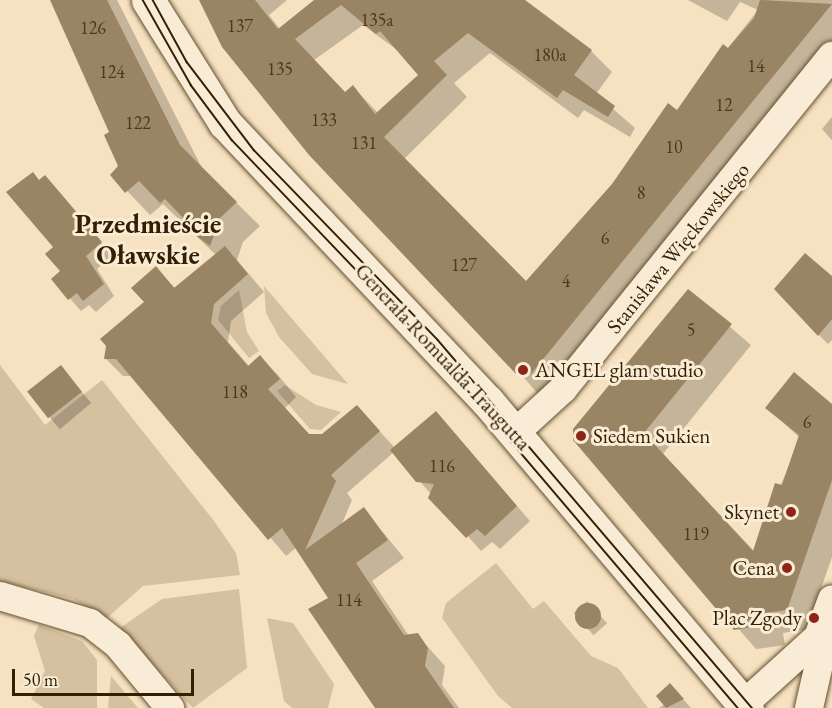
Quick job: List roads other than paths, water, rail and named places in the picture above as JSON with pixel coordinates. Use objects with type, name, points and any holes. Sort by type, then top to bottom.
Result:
[{"type":"main road","name":"Generała Romualda Traugutta","points":[[148,0],[225,123],[515,432],[745,706]]},
{"type":"street","name":"Stanisława Więckowskiego","points":[[515,432],[563,388],[832,56]]},
{"type":"street","points":[[0,596],[90,623],[118,645],[170,708]]},
{"type":"street","points":[[809,708],[818,637],[832,599]]},
{"type":"street","points":[[745,706],[818,637]]},
{"type":"tram line","points":[[143,0],[191,85],[232,140],[441,359],[738,708]]},
{"type":"tram line","points":[[153,0],[187,62],[254,150],[438,340],[752,708]]},
{"type":"place","name":"ANGEL glam studio","points":[[523,370]]},
{"type":"place","name":"Siedem Sukien","points":[[581,436]]},
{"type":"place","name":"Skynet","points":[[791,512]]},
{"type":"place","name":"Cena","points":[[787,568]]},
{"type":"place","name":"Plac Zgody","points":[[814,618]]},
{"type":"district","name":"Przedmieście Oławskie","points":[[148,238]]}]
